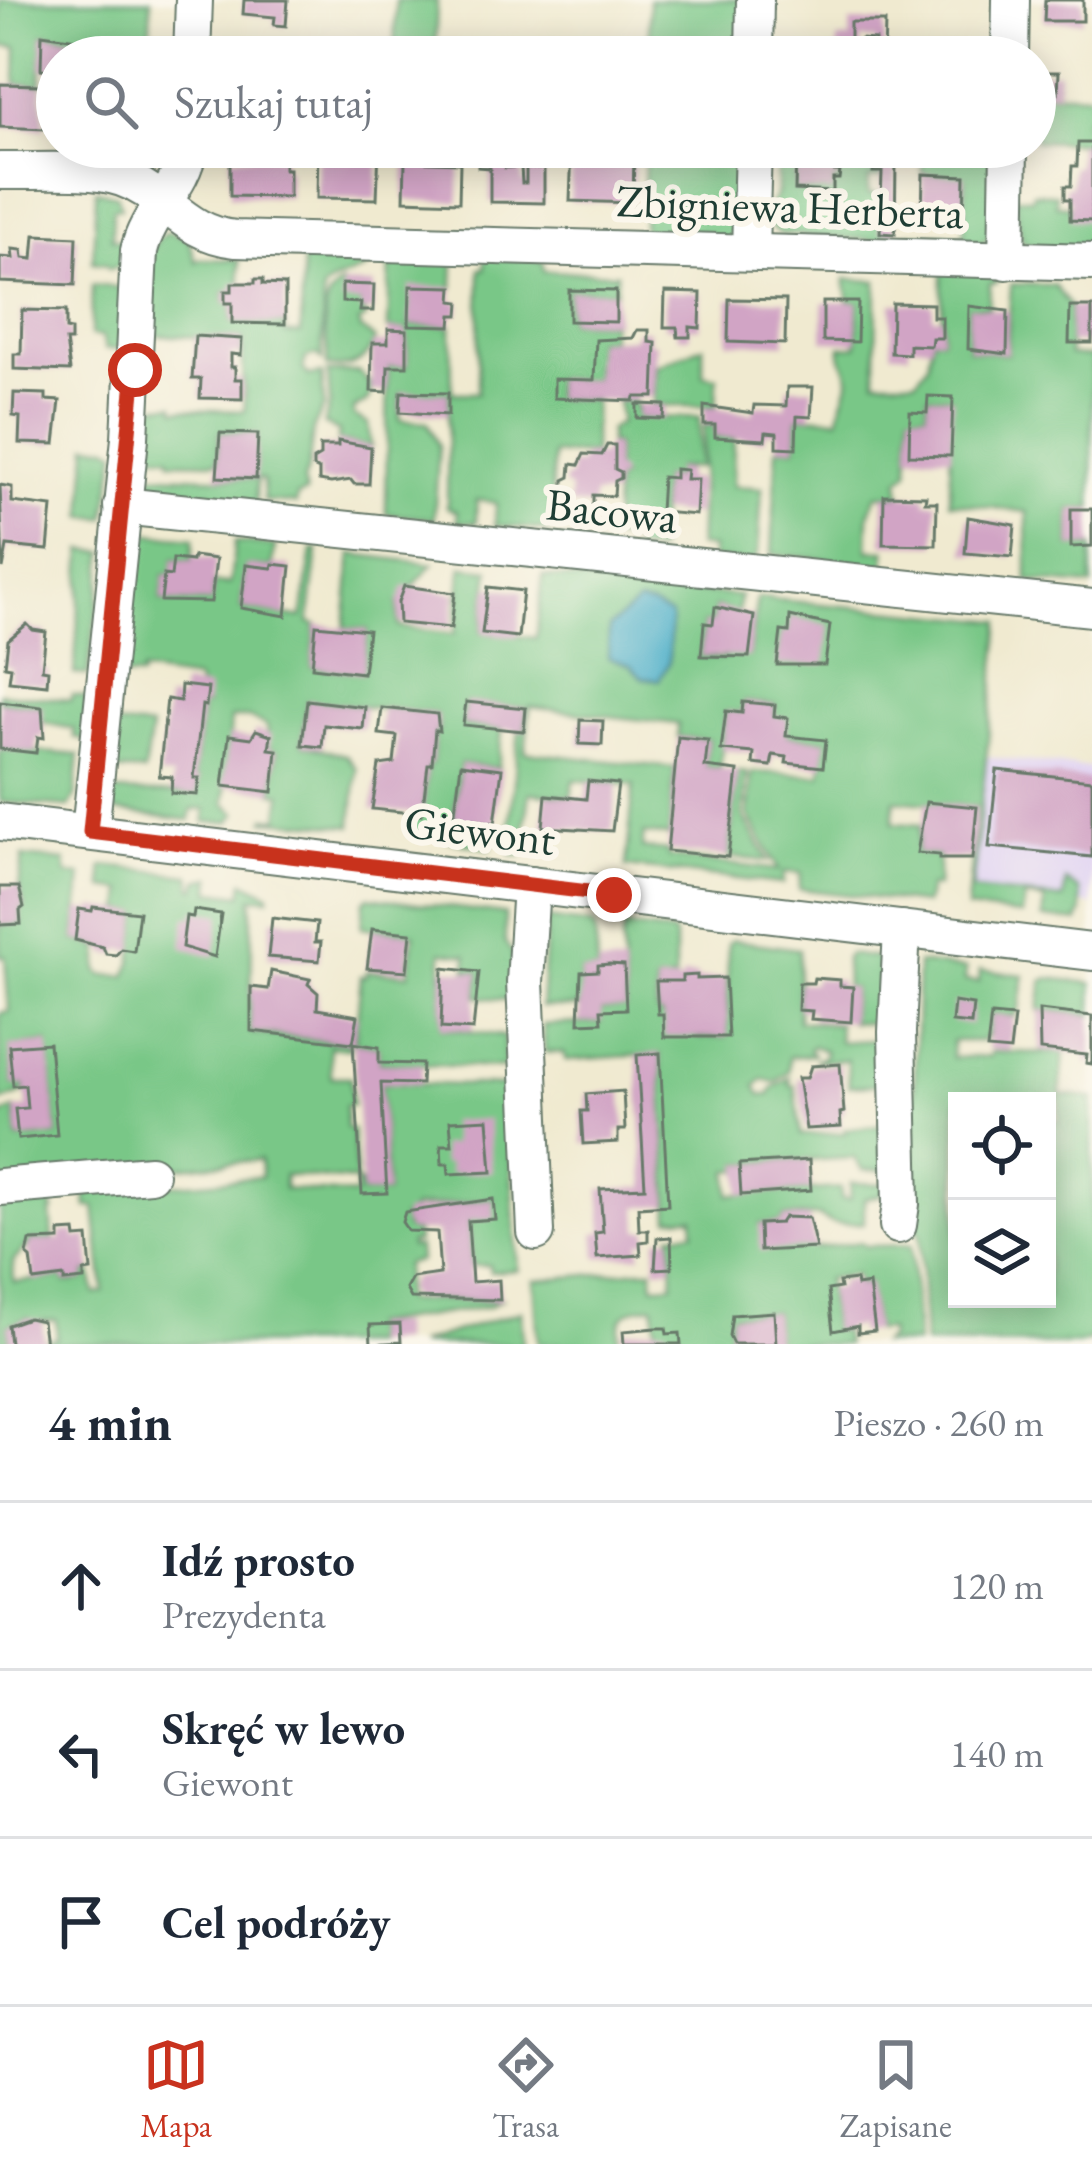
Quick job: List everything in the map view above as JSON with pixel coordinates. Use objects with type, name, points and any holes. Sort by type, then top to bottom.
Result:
[{"type":"street","points":[[193,36],[194,0]]},
{"type":"street","points":[[754,36],[755,0]]},
{"type":"street","points":[[1010,36],[1011,0]]},
{"type":"street","points":[[90,832],[135,370],[139,251],[183,168]]},
{"type":"street","points":[[750,251],[752,168]]},
{"type":"street","points":[[1007,261],[1009,168]]},
{"type":"street","name":"Zbigniewa Herberta","points":[[0,171],[119,176],[206,234],[236,239],[1092,262]]},
{"type":"street","name":"Bacowa","points":[[122,506],[1092,608]]},
{"type":"street","name":"Giewont","points":[[0,822],[902,929],[1091,943]]},
{"type":"street","points":[[531,885],[525,982],[536,1232]]},
{"type":"street","points":[[898,1225],[897,1032],[902,929]]},
{"type":"street","points":[[0,1187],[150,1174]]},
{"type":"shaded area","points":[[986,757],[1092,768],[1092,905],[972,890]]},
{"type":"green space","points":[[0,0],[151,0],[150,36],[36,36],[36,85],[16,84],[17,47],[1,46]]},
{"type":"green space","points":[[396,0],[437,0],[436,36],[395,36]]},
{"type":"green space","points":[[649,0],[747,0],[744,36],[649,36]]},
{"type":"green space","points":[[1056,93],[1092,94],[1092,118],[1086,118],[1085,125],[1092,125],[1092,143],[1056,142]]},
{"type":"green space","points":[[645,168],[743,168],[740,227],[727,241],[643,233]]},
{"type":"green space","points":[[777,168],[796,168],[796,190],[832,191],[833,179],[839,179],[839,172],[834,171],[873,168],[873,172],[882,172],[881,177],[869,178],[868,194],[881,195],[894,241],[781,234],[767,224],[767,219],[774,218],[774,210],[767,209],[777,194]]},
{"type":"green space","points":[[923,168],[997,168],[994,229],[982,244],[908,241],[908,234],[964,236],[965,178],[923,174]]},
{"type":"green space","points":[[96,190],[117,195],[121,208],[113,208],[112,239],[127,241],[126,265],[109,268],[93,262]]},
{"type":"green space","points":[[1033,193],[1056,194],[1056,205],[1070,206],[1092,221],[1092,251],[1042,249],[1022,241],[1015,197],[1032,198]]},
{"type":"green space","points":[[169,232],[189,239],[196,262],[239,260],[240,283],[225,292],[225,302],[232,303],[232,322],[285,324],[285,334],[301,334],[303,255],[371,257],[371,265],[323,290],[322,360],[316,355],[306,358],[303,369],[309,376],[322,374],[324,406],[313,430],[303,481],[306,493],[297,496],[296,504],[264,501],[263,480],[257,479],[255,510],[153,495],[140,474],[255,479],[257,434],[220,433],[218,462],[171,461],[170,456],[140,452],[143,406],[245,411],[242,339],[155,335],[147,330],[149,261],[159,239]]},
{"type":"green space","points":[[454,256],[453,287],[410,325],[451,326],[452,393],[478,393],[480,269],[485,269],[485,256],[543,261],[543,271],[617,273],[616,291],[569,291],[569,321],[611,322],[610,340],[596,340],[594,380],[554,379],[554,398],[594,400],[593,454],[553,454],[550,531],[495,525],[496,503],[477,500],[476,523],[457,522],[457,512],[447,507],[448,394],[401,393],[400,420],[427,422],[439,446],[434,519],[386,514],[388,366],[407,366],[407,331],[388,329],[390,257]]},
{"type":"green space","points":[[942,270],[996,270],[989,307],[969,307],[968,349],[1007,354],[1011,284],[1054,285],[1070,307],[1069,355],[1092,357],[1092,509],[1071,510],[1071,546],[1092,546],[1092,586],[1028,581],[1027,512],[950,502],[951,397],[928,396],[927,413],[910,413],[909,471],[899,480],[901,495],[877,495],[869,514],[868,550],[886,550],[885,566],[772,554],[777,447],[796,448],[797,416],[839,418],[848,386],[841,347],[857,346],[858,303],[849,302],[845,279],[877,281],[876,380],[916,380],[928,364],[932,338],[942,338]]},
{"type":"green space","points":[[342,284],[361,303],[366,318],[359,322],[361,329],[375,339],[357,363],[327,366],[325,309]]},
{"type":"green space","points":[[92,285],[125,288],[122,344],[116,349],[105,349],[102,337],[91,336]]},
{"type":"green space","points":[[703,346],[703,375],[717,377],[716,407],[654,405],[656,366]]},
{"type":"green space","points":[[328,372],[359,372],[371,385],[369,398],[354,409],[354,416],[368,424],[371,447],[338,441],[339,431],[324,425],[330,403]]},
{"type":"green space","points":[[618,400],[634,401],[638,418],[699,417],[699,467],[676,469],[675,478],[662,478],[657,551],[634,549],[634,540],[603,537],[614,521],[615,481],[621,478],[615,469],[615,445],[609,445],[609,430],[620,423]]},
{"type":"green space","points":[[704,425],[715,425],[715,437],[734,438],[733,486],[762,488],[758,553],[752,563],[712,558],[712,548],[698,546]]},
{"type":"green space","points":[[88,445],[117,451],[106,518],[84,517]]},
{"type":"green space","points":[[141,533],[194,538],[192,561],[174,559],[171,576],[164,575],[161,601],[211,602],[213,583],[230,584],[235,542],[275,546],[272,568],[246,566],[241,608],[302,618],[312,550],[318,550],[309,623],[316,625],[312,667],[362,672],[368,630],[345,628],[352,554],[433,564],[398,603],[399,627],[455,634],[462,567],[490,570],[482,632],[536,638],[543,576],[740,596],[738,614],[715,607],[713,624],[704,624],[701,656],[723,659],[725,654],[749,656],[757,598],[1001,621],[972,890],[1063,899],[1066,881],[1080,891],[1078,922],[1043,918],[1045,900],[1025,897],[1022,915],[967,909],[976,807],[895,800],[893,823],[920,825],[917,853],[939,855],[937,887],[929,887],[925,904],[799,889],[801,873],[784,872],[783,884],[626,867],[634,785],[574,780],[571,797],[530,793],[521,856],[511,854],[509,834],[525,708],[466,703],[463,725],[502,729],[498,768],[461,764],[454,817],[495,823],[490,849],[409,831],[410,821],[422,814],[428,764],[432,764],[435,730],[439,730],[436,714],[307,701],[302,744],[346,755],[357,769],[352,826],[265,820],[279,818],[282,793],[273,792],[277,751],[269,749],[267,726],[251,718],[231,718],[225,803],[237,813],[230,822],[205,822],[206,809],[192,809],[190,820],[113,811],[110,792],[197,794],[198,779],[194,778],[202,705],[206,705],[196,680],[142,672],[141,677],[124,677],[133,545]],"holes":[[[744,702],[775,705],[774,716],[786,736],[825,740],[821,775],[752,772],[748,815],[779,870],[668,857],[667,851],[642,848],[644,834],[669,836],[675,768],[525,752],[530,707],[678,724],[678,737],[708,740],[705,767],[720,769],[726,712],[742,713]]]},
{"type":"green space","points":[[83,550],[105,552],[88,675],[74,674]]},
{"type":"green space","points":[[0,693],[71,700],[72,695],[87,697],[85,741],[74,737],[74,729],[40,722],[41,707],[0,702]]},
{"type":"green space","points":[[114,725],[151,728],[144,772],[110,770]]},
{"type":"green space","points":[[0,749],[79,755],[75,797],[69,807],[0,802]]},
{"type":"green space","points":[[738,771],[747,772],[743,816],[769,861],[728,857]]},
{"type":"green space","points":[[23,857],[65,861],[67,875],[82,876],[75,940],[100,947],[98,970],[102,975],[126,976],[139,913],[122,910],[124,891],[104,888],[105,866],[191,875],[193,888],[199,880],[212,877],[211,891],[242,895],[244,881],[269,894],[269,898],[252,897],[251,1033],[349,1043],[349,1049],[330,1047],[331,1077],[350,1077],[352,1105],[345,1106],[346,1128],[352,1129],[356,1181],[284,1175],[284,1189],[356,1195],[356,1184],[361,1184],[362,1194],[387,1193],[381,1083],[515,1086],[519,1148],[510,1150],[518,1270],[490,1272],[489,1265],[471,1266],[468,1221],[493,1199],[414,1208],[402,1218],[406,1229],[416,1233],[417,1242],[410,1247],[418,1247],[419,1261],[405,1264],[404,1301],[500,1300],[488,1307],[370,1325],[371,1344],[48,1344],[57,1339],[56,1320],[33,1322],[28,1318],[8,1325],[9,1342],[0,1344],[0,1197],[45,1198],[54,1210],[53,1241],[31,1241],[13,1262],[14,1282],[84,1280],[84,1272],[91,1271],[95,1294],[104,1292],[95,1207],[87,1207],[85,1192],[261,1177],[260,1160],[0,1183],[0,1116],[15,1109],[18,1139],[57,1135],[48,1043],[10,1047],[13,1085],[25,1085],[25,1092],[0,1102],[0,1013],[9,1011],[0,925],[21,923]]},
{"type":"green space","points":[[369,897],[505,914],[505,942],[513,954],[511,1000],[477,997],[479,972],[467,970],[467,955],[442,952],[442,1028],[504,1036],[505,1068],[379,1063],[378,1047],[355,1043],[361,976],[367,971],[409,974],[414,934],[362,927],[364,901]]},
{"type":"green space","points":[[547,919],[593,925],[595,930],[598,971],[581,973],[582,1007],[541,1007]]},
{"type":"green space","points":[[625,927],[675,937],[675,980],[656,982],[657,1013],[699,1038],[727,1037],[728,943],[732,940],[799,949],[798,1021],[838,1024],[839,1042],[889,1039],[888,1084],[849,1086],[847,1060],[814,1061],[825,1050],[812,1046],[813,1055],[789,1057],[789,1072],[775,1082],[763,1079],[756,1086],[761,1095],[770,1095],[790,1078],[801,1135],[888,1124],[886,1170],[862,1170],[854,1158],[740,1164],[740,1170],[729,1171],[730,1195],[841,1188],[841,1199],[850,1199],[851,1183],[889,1184],[881,1195],[864,1199],[864,1223],[835,1223],[819,1216],[784,1217],[780,1223],[759,1224],[816,1248],[861,1242],[865,1246],[911,1245],[917,1344],[881,1344],[889,1338],[888,1330],[875,1331],[868,1284],[857,1286],[855,1274],[826,1279],[833,1330],[842,1330],[846,1344],[776,1344],[774,1312],[732,1315],[729,1335],[733,1344],[681,1344],[680,1333],[656,1329],[654,1305],[625,1315],[619,1344],[538,1344],[534,1280],[652,1269],[654,1285],[673,1284],[671,1234],[694,1232],[693,1217],[670,1218],[660,1054],[566,1060],[564,1053],[545,1052],[543,1025],[601,1022],[600,1010],[626,1008]]},
{"type":"green space","points":[[849,954],[878,958],[880,991],[887,995],[882,1024],[851,1022],[853,988],[846,987],[845,958]]},
{"type":"green space","points":[[918,963],[966,969],[965,981],[979,982],[980,970],[1024,975],[1014,1017],[992,1015],[989,1033],[982,1041],[952,1041],[952,1058],[990,1056],[991,1052],[1064,1053],[1060,1095],[1092,1098],[1092,1340],[1078,1344],[924,1344],[920,1234],[911,1219]]},
{"type":"green space","points":[[1043,981],[1092,983],[1092,1016],[1039,1010]]},
{"type":"green space","points":[[521,1311],[523,1344],[417,1344]]},
{"type":"water","points":[[638,603],[671,616],[669,663],[659,680],[642,678],[630,665],[608,658],[609,627]]},
{"type":"building","points":[[244,0],[288,0],[286,26],[274,25],[275,17],[243,14]]},
{"type":"building","points":[[1045,0],[1083,0],[1083,21],[1044,21]]},
{"type":"building","points":[[850,22],[885,22],[885,36],[850,36]]},
{"type":"building","points":[[0,84],[36,85],[36,129],[0,127]]},
{"type":"building","points":[[1078,143],[1092,143],[1092,221],[1070,220],[1070,199],[1065,199],[1072,166],[1077,166]]},
{"type":"building","points":[[230,168],[289,169],[289,197],[230,196]]},
{"type":"building","points":[[318,168],[378,168],[377,199],[317,198]]},
{"type":"building","points":[[405,168],[460,168],[459,202],[404,200]]},
{"type":"building","points":[[490,168],[521,168],[522,183],[526,183],[526,168],[544,168],[544,203],[490,202]]},
{"type":"building","points":[[571,168],[634,168],[633,203],[570,201]]},
{"type":"building","points":[[796,168],[840,171],[839,179],[833,179],[833,192],[795,190]]},
{"type":"building","points":[[873,168],[896,168],[895,234],[880,233],[882,172],[873,172]]},
{"type":"building","points":[[923,174],[965,176],[964,221],[922,215]]},
{"type":"building","points":[[35,235],[77,237],[75,285],[0,282],[0,257],[13,258],[12,249],[33,259]]},
{"type":"building","points":[[255,279],[285,285],[285,324],[232,323],[232,303],[225,303],[225,291],[232,291],[232,283],[255,283]]},
{"type":"building","points":[[342,284],[374,285],[373,311],[360,311],[361,303],[342,302]]},
{"type":"building","points":[[410,286],[453,287],[452,301],[460,302],[459,315],[452,315],[451,326],[409,325]]},
{"type":"building","points":[[569,290],[616,291],[616,322],[569,321]]},
{"type":"building","points":[[665,292],[701,293],[700,328],[690,327],[690,337],[678,337],[677,327],[664,327]]},
{"type":"building","points":[[729,299],[786,300],[785,344],[728,342]]},
{"type":"building","points":[[823,302],[858,302],[857,342],[823,341]]},
{"type":"building","points":[[892,303],[933,304],[933,317],[942,317],[942,338],[932,338],[931,346],[909,345],[909,354],[891,353]]},
{"type":"building","points":[[969,306],[1008,311],[1007,354],[968,349]]},
{"type":"building","points":[[1070,307],[1092,307],[1092,343],[1069,343]]},
{"type":"building","points":[[22,310],[66,311],[66,329],[71,330],[71,341],[66,341],[70,371],[14,369],[14,354],[21,354]]},
{"type":"building","points":[[388,329],[407,330],[407,366],[388,366],[387,392],[371,391],[372,343],[388,343]]},
{"type":"building","points":[[637,330],[649,330],[649,342],[656,343],[654,397],[635,397],[634,401],[554,398],[554,379],[594,380],[596,340],[633,338]]},
{"type":"building","points":[[195,336],[242,339],[241,355],[231,354],[231,367],[235,367],[235,379],[242,379],[242,399],[200,398],[201,379],[192,379]]},
{"type":"building","points":[[787,387],[813,387],[811,417],[797,416],[796,448],[777,447],[777,433],[766,432],[765,440],[715,437],[715,425],[704,425],[704,406],[753,413],[754,405],[786,406]]},
{"type":"building","points":[[401,392],[448,393],[448,415],[400,412]]},
{"type":"building","points":[[14,393],[46,394],[46,400],[60,401],[55,444],[19,443]]},
{"type":"building","points":[[928,396],[953,397],[951,456],[909,455],[910,412],[927,413]]},
{"type":"building","points":[[637,404],[665,405],[664,419],[637,418]]},
{"type":"building","points":[[220,433],[258,434],[256,479],[217,477]]},
{"type":"building","points":[[338,441],[371,447],[369,484],[319,481],[313,460],[320,456],[320,446],[338,446]]},
{"type":"building","points":[[607,445],[615,445],[615,469],[621,472],[614,496],[593,495],[593,506],[570,505],[570,489],[564,480],[570,477],[571,464],[579,465],[584,454],[602,455]]},
{"type":"building","points":[[675,469],[687,470],[686,479],[698,479],[696,515],[660,512],[662,477],[675,478]]},
{"type":"building","points":[[0,485],[12,487],[12,502],[52,507],[48,550],[7,546],[3,569]]},
{"type":"building","points":[[884,495],[926,496],[925,502],[937,502],[936,545],[883,544]]},
{"type":"building","points":[[1071,509],[1092,509],[1092,546],[1071,547]]},
{"type":"building","points":[[968,517],[1015,525],[1012,557],[965,553]]},
{"type":"building","points":[[193,556],[216,559],[211,602],[161,601],[164,575],[171,576],[173,559],[192,561]]},
{"type":"building","points":[[273,564],[291,566],[286,616],[241,608],[246,565],[272,568]]},
{"type":"building","points":[[404,586],[455,593],[451,628],[399,623],[398,602]]},
{"type":"building","points":[[488,587],[523,591],[518,637],[482,633]]},
{"type":"building","points":[[715,607],[754,616],[749,657],[701,656],[704,623],[713,624]]},
{"type":"building","points":[[790,616],[830,625],[825,665],[777,665],[781,631],[789,632]]},
{"type":"building","points":[[27,624],[46,632],[42,669],[48,670],[47,685],[9,681],[11,667],[5,666],[8,640]]},
{"type":"building","points":[[316,625],[368,630],[363,673],[312,667]]},
{"type":"building","points":[[181,685],[208,688],[194,778],[199,778],[197,795],[171,793],[172,777],[159,776],[167,699],[180,701]]},
{"type":"building","points":[[307,700],[365,707],[363,729],[324,725],[322,747],[302,745]]},
{"type":"building","points":[[0,702],[42,707],[44,738],[38,737],[36,753],[0,749]]},
{"type":"building","points":[[466,702],[526,708],[524,731],[463,725]]},
{"type":"building","points":[[743,702],[775,705],[774,716],[788,718],[786,736],[826,740],[823,767],[786,763],[787,757],[773,755],[771,766],[753,764],[754,753],[721,750],[726,711],[742,713]]},
{"type":"building","points":[[382,708],[437,714],[439,731],[435,730],[432,764],[428,764],[422,814],[372,809],[379,765],[394,763],[397,736],[379,734]]},
{"type":"building","points":[[580,720],[603,721],[602,745],[579,744]]},
{"type":"building","points":[[256,730],[271,735],[269,749],[277,750],[273,792],[223,786],[229,735],[251,738]]},
{"type":"building","points":[[678,737],[708,740],[705,767],[738,771],[728,857],[667,851]]},
{"type":"building","points":[[461,764],[502,769],[495,823],[454,818]]},
{"type":"building","points":[[997,770],[1092,780],[1092,857],[989,847]]},
{"type":"building","points":[[588,781],[618,784],[612,831],[543,827],[546,795],[586,799]]},
{"type":"building","points":[[926,802],[977,807],[972,859],[917,853]]},
{"type":"building","points":[[0,887],[19,887],[24,907],[21,924],[0,925]]},
{"type":"building","points":[[93,907],[139,912],[134,951],[106,954],[103,947],[75,940],[79,909],[92,911]]},
{"type":"building","points":[[194,910],[221,914],[215,957],[182,947],[186,916],[193,917]]},
{"type":"building","points":[[272,918],[317,923],[319,961],[268,957]]},
{"type":"building","points":[[372,929],[411,933],[407,971],[367,968]]},
{"type":"building","points":[[598,965],[624,965],[626,1009],[601,1010],[602,1022],[579,1023],[581,972],[598,971]]},
{"type":"building","points":[[443,968],[479,972],[473,1030],[441,1028]]},
{"type":"building","points":[[271,971],[310,979],[308,984],[318,993],[317,1009],[358,1016],[353,1043],[251,1031],[251,987],[268,989]]},
{"type":"building","points":[[697,975],[697,979],[725,978],[728,1037],[664,1037],[656,981],[682,981],[682,976]]},
{"type":"building","points":[[814,978],[840,980],[840,986],[853,987],[851,1022],[811,1019],[812,1011],[798,1010],[799,983],[813,983]]},
{"type":"building","points":[[954,1002],[973,1005],[971,1024],[952,1022]]},
{"type":"building","points":[[1039,1010],[1092,1016],[1092,1064],[1086,1063],[1087,1055],[1040,1050]]},
{"type":"building","points":[[991,1015],[1014,1017],[1010,1051],[987,1049]]},
{"type":"building","points":[[49,1043],[57,1135],[18,1139],[15,1109],[27,1108],[25,1085],[13,1086],[9,1046]]},
{"type":"building","points":[[353,1043],[379,1047],[379,1063],[422,1064],[421,1084],[381,1083],[387,1193],[362,1194]]},
{"type":"building","points":[[660,1053],[668,1205],[638,1207],[639,1230],[648,1230],[648,1241],[640,1242],[641,1255],[597,1258],[595,1233],[603,1232],[600,1189],[645,1187],[637,1055]]},
{"type":"building","points":[[840,1064],[841,1127],[806,1129],[798,1078],[807,1078],[811,1066]]},
{"type":"building","points":[[623,1091],[625,1130],[618,1130],[618,1142],[583,1144],[581,1111],[587,1111],[586,1094]]},
{"type":"building","points":[[488,1119],[492,1172],[449,1174],[448,1164],[442,1164],[441,1145],[452,1145],[450,1121]]},
{"type":"building","points":[[809,1160],[811,1190],[741,1195],[739,1164]]},
{"type":"building","points":[[493,1199],[495,1219],[468,1221],[472,1282],[499,1280],[500,1300],[411,1298],[406,1289],[412,1278],[440,1274],[437,1232],[408,1231],[402,1222],[405,1212]]},
{"type":"building","points":[[784,1217],[809,1218],[816,1248],[760,1251],[759,1224],[780,1223]]},
{"type":"building","points":[[75,1231],[76,1238],[88,1237],[91,1271],[84,1272],[84,1280],[34,1281],[27,1255],[30,1241],[60,1240],[60,1232]]},
{"type":"building","points":[[671,1237],[672,1268],[655,1269],[657,1238]]},
{"type":"building","points":[[856,1280],[857,1286],[869,1284],[875,1331],[858,1333],[858,1326],[833,1331],[828,1290],[840,1288],[839,1282]]},
{"type":"building","points":[[774,1312],[776,1344],[733,1344],[729,1336],[732,1315]]},
{"type":"building","points":[[28,1318],[42,1321],[45,1344],[10,1344],[8,1325]]},
{"type":"building","points":[[400,1324],[401,1342],[371,1344],[370,1325]]},
{"type":"building","points":[[666,1328],[667,1334],[680,1333],[681,1344],[624,1344],[623,1331]]},
{"type":"route","points":[[135,370],[90,832],[614,895]]}]
